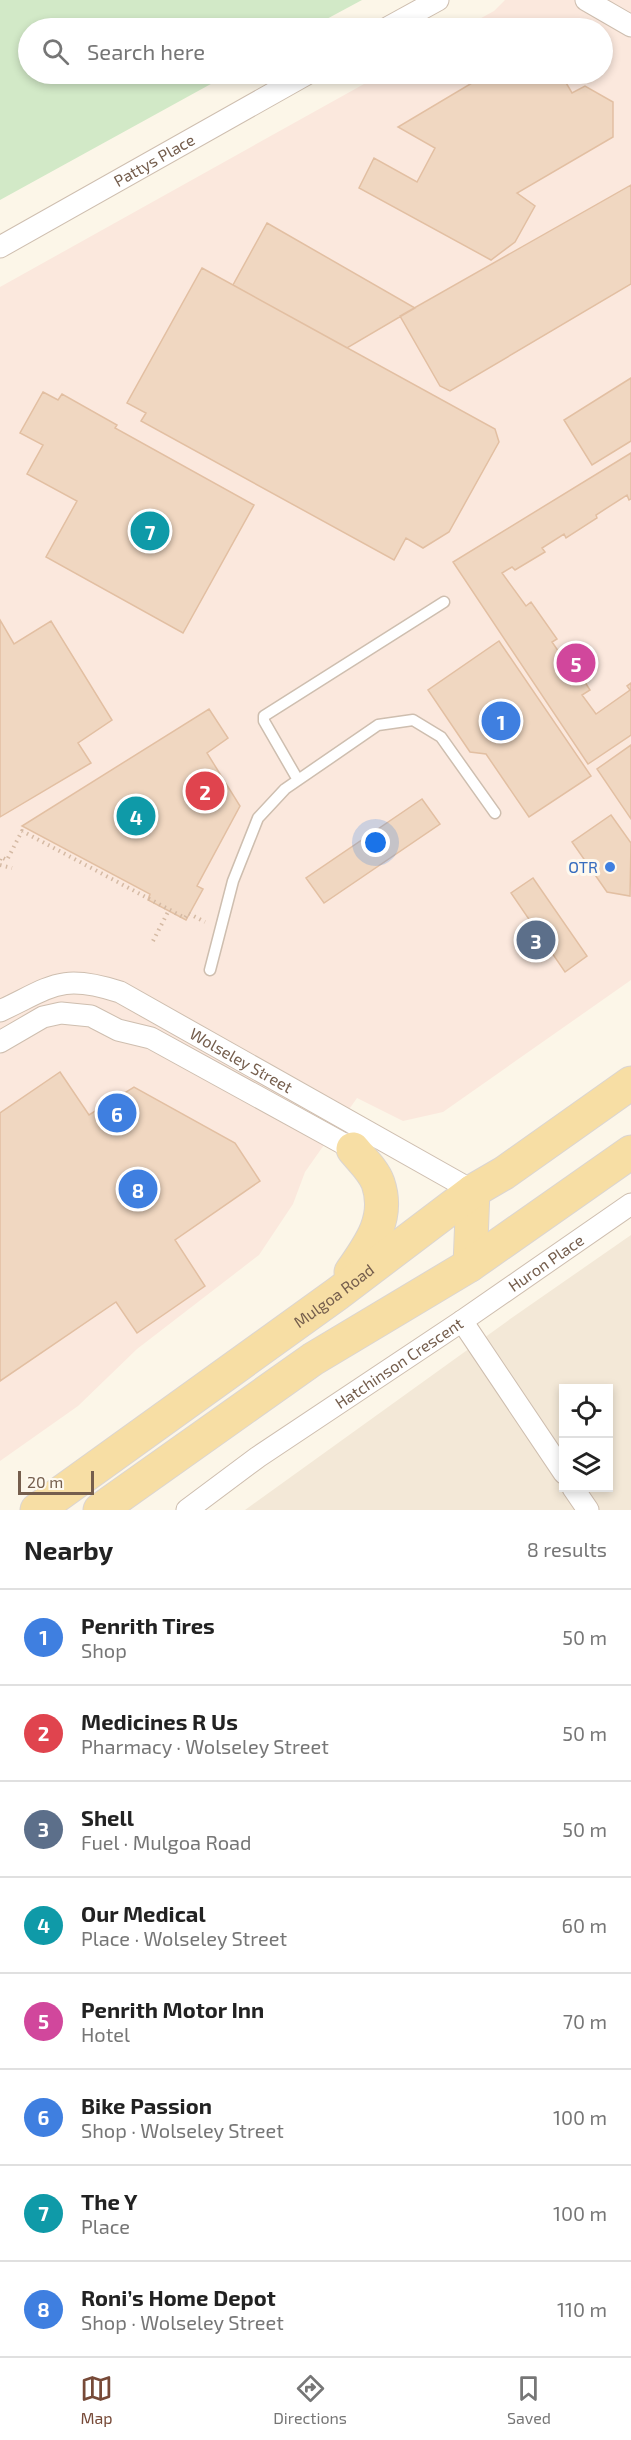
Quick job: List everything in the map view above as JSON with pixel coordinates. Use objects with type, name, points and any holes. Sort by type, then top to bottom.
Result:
[{"type":"main road","name":"Mulgoa Road","points":[[37,1510],[337,1294],[473,1191],[504,1173],[631,1083]]},
{"type":"main road","points":[[337,1294],[376,1235],[382,1208],[378,1182],[353,1149]]},
{"type":"main road","points":[[100,1510],[313,1359],[470,1265],[631,1152]]},
{"type":"main road","points":[[470,1265],[473,1191]]},
{"type":"street","points":[[405,18],[438,0]]},
{"type":"street","points":[[586,0],[631,26]]},
{"type":"street","name":"Pattys Place","points":[[0,247],[290,84]]},
{"type":"street","name":"Wolseley Street","points":[[0,1010],[57,984],[78,981],[120,992],[473,1191]]},
{"type":"street","name":"Wolseley Street","points":[[0,1042],[43,1017],[61,1013],[92,1016],[118,1030],[151,1038],[353,1149]]},
{"type":"street","name":"Huron Place","points":[[462,1322],[631,1204]]},
{"type":"street","name":"Hatchinson Crescent","points":[[187,1510],[258,1457],[462,1322],[559,1466]]},
{"type":"street","points":[[576,1492],[588,1510]]},
{"type":"lane","points":[[298,780],[264,721],[264,716],[444,602]]},
{"type":"lane","points":[[210,970],[233,881],[258,818],[285,789],[378,725],[413,720],[441,737],[495,813]]},
{"type":"path","points":[[0,860],[1,857],[7,860],[22,831],[186,919],[188,913],[220,930]]},
{"type":"path","points":[[0,865],[12,868]]},
{"type":"path","points":[[153,941],[169,909]]},
{"type":"shaded area","points":[[505,0],[631,0],[631,980],[443,1112],[403,1121],[357,1098],[305,1172],[293,1204],[259,1255],[137,1349],[78,1406],[0,1461],[0,287],[364,84],[613,84],[613,18],[481,18],[494,11]]},
{"type":"shaded area","points":[[631,1235],[631,1510],[245,1510],[513,1317]]},
{"type":"green space","points":[[0,0],[362,0],[329,18],[18,18],[18,84],[211,84],[0,200]]},
{"type":"building","points":[[470,84],[567,84],[572,93],[585,86],[613,102],[613,137],[517,193],[535,206],[515,242],[491,260],[359,188],[374,158],[417,182],[435,148],[398,127]]},
{"type":"building","points":[[631,185],[631,284],[450,391],[440,386],[400,316]]},
{"type":"building","points":[[267,223],[415,308],[347,348],[233,285]]},
{"type":"building","points":[[202,268],[495,429],[499,442],[449,532],[423,548],[406,538],[394,560],[141,421],[146,413],[127,403]]},
{"type":"building","points":[[631,378],[631,441],[592,465],[564,420]]},
{"type":"building","points":[[43,392],[58,400],[62,394],[117,425],[115,428],[254,505],[183,633],[46,557],[77,501],[27,474],[43,445],[20,433]]},
{"type":"building","points":[[631,453],[631,499],[629,500],[627,495],[566,538],[564,534],[542,548],[545,552],[515,570],[512,567],[502,573],[526,606],[531,602],[557,639],[552,642],[563,658],[568,655],[590,690],[582,695],[596,714],[630,690],[627,686],[631,683],[631,735],[588,764],[453,562]]},
{"type":"building","points":[[0,620],[14,644],[51,621],[112,720],[78,743],[91,763],[0,817]]},
{"type":"building","points":[[499,641],[591,776],[529,817],[486,754],[470,752],[428,690]]},
{"type":"building","points":[[209,709],[228,738],[207,753],[240,806],[197,886],[203,889],[186,920],[148,900],[150,894],[22,826]]},
{"type":"building","points":[[631,745],[631,819],[597,769]]},
{"type":"building","points":[[422,799],[440,824],[324,903],[306,878]]},
{"type":"building","name":"OTR","points":[[611,815],[631,843],[630,896],[607,892],[572,842]]},
{"type":"building","points":[[533,878],[587,956],[565,972],[511,893]]},
{"type":"building","points":[[60,1072],[89,1115],[134,1087],[235,1143],[260,1181],[175,1240],[205,1286],[137,1333],[116,1302],[0,1381],[0,1113]]},
{"type":"place","name":"The Y","points":[[150,531]]},
{"type":"place","name":"Penrith Motor Inn","points":[[576,663]]},
{"type":"place","name":"Penrith Tires","points":[[501,721]]},
{"type":"place","name":"Medicines R Us","points":[[205,791]]},
{"type":"place","name":"Our Medical","points":[[136,816]]},
{"type":"place","name":"OTR","points":[[610,867]]},
{"type":"place","name":"Shell","points":[[536,940]]},
{"type":"place","name":"Bike Passion","points":[[117,1113]]},
{"type":"place","name":"Roni’s Home Depot","points":[[138,1189]]}]
